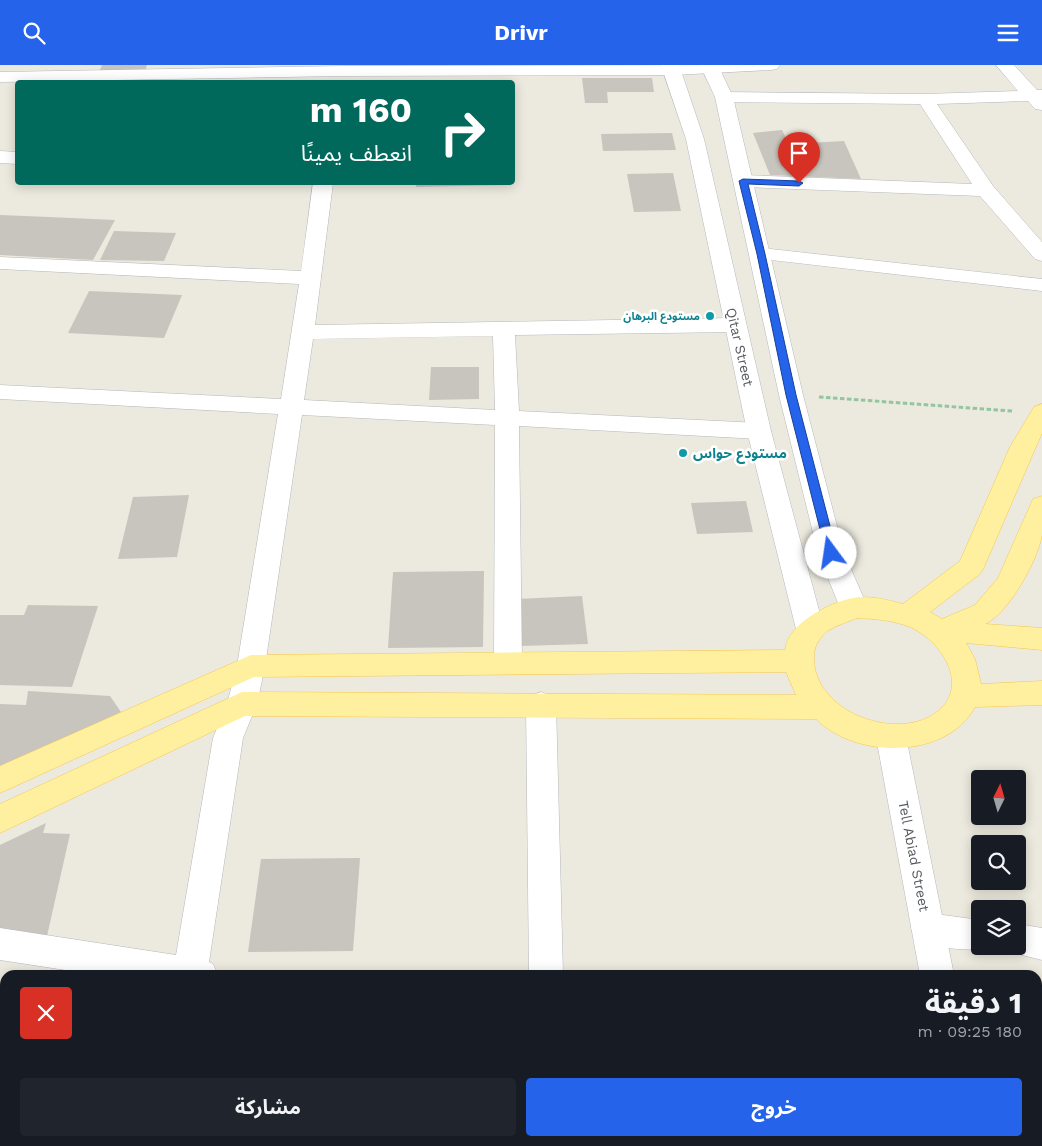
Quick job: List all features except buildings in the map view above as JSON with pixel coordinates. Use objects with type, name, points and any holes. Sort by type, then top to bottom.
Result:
[{"type":"main road","points":[[908,615],[971,567],[1022,447],[1042,413]]},
{"type":"main road","points":[[940,631],[985,613],[1009,583],[1042,505]]},
{"type":"main road","points":[[940,631],[962,659],[968,678],[967,695],[958,713],[941,727],[918,735],[892,737],[859,730],[838,720],[820,707],[808,692],[800,676],[798,661],[800,644],[810,629],[821,619],[836,612],[854,608],[881,608],[908,615],[940,631],[1042,639]]},
{"type":"main road","points":[[0,780],[250,667],[798,661]]},
{"type":"main road","points":[[967,695],[1042,693]]},
{"type":"main road","points":[[0,819],[242,704],[541,704],[820,707]]},
{"type":"street","points":[[0,77],[342,73],[490,77],[672,67],[771,65]]},
{"type":"street","points":[[1005,65],[1039,99]]},
{"type":"street","name":"Qitar Street","points":[[672,67],[695,139],[759,431],[810,629]]},
{"type":"street","points":[[710,67],[724,97],[752,223],[761,254],[791,395],[831,553],[854,608]]},
{"type":"street","points":[[724,97],[1039,99]]},
{"type":"street","points":[[925,99],[986,190],[1042,255]]},
{"type":"street","points":[[0,157],[15,158]]},
{"type":"street","points":[[743,181],[986,190]]},
{"type":"street","points":[[195,970],[228,738],[242,704],[250,667],[303,332],[323,185]]},
{"type":"street","points":[[712,223],[752,223]]},
{"type":"street","points":[[761,254],[1042,285]]},
{"type":"street","points":[[0,263],[310,278]]},
{"type":"street","points":[[303,332],[735,325]]},
{"type":"street","points":[[504,328],[507,418],[508,663]]},
{"type":"street","points":[[2,397],[291,407],[759,431]]},
{"type":"street","points":[[541,704],[546,970]]},
{"type":"street","name":"Tell Abiad Street","points":[[892,737],[936,970]]},
{"type":"street","points":[[928,928],[971,934]]},
{"type":"street","points":[[1026,941],[1042,944]]},
{"type":"street","points":[[0,944],[168,970]]},
{"type":"path","points":[[791,395],[1042,413]]},
{"type":"place","name":"مستودع البرهان","points":[[710,316]]},
{"type":"place","name":"مستودع حواس","points":[[683,453]]},
{"type":"route","points":[[799,183],[743,181],[761,254],[791,395],[831,553]]}]
